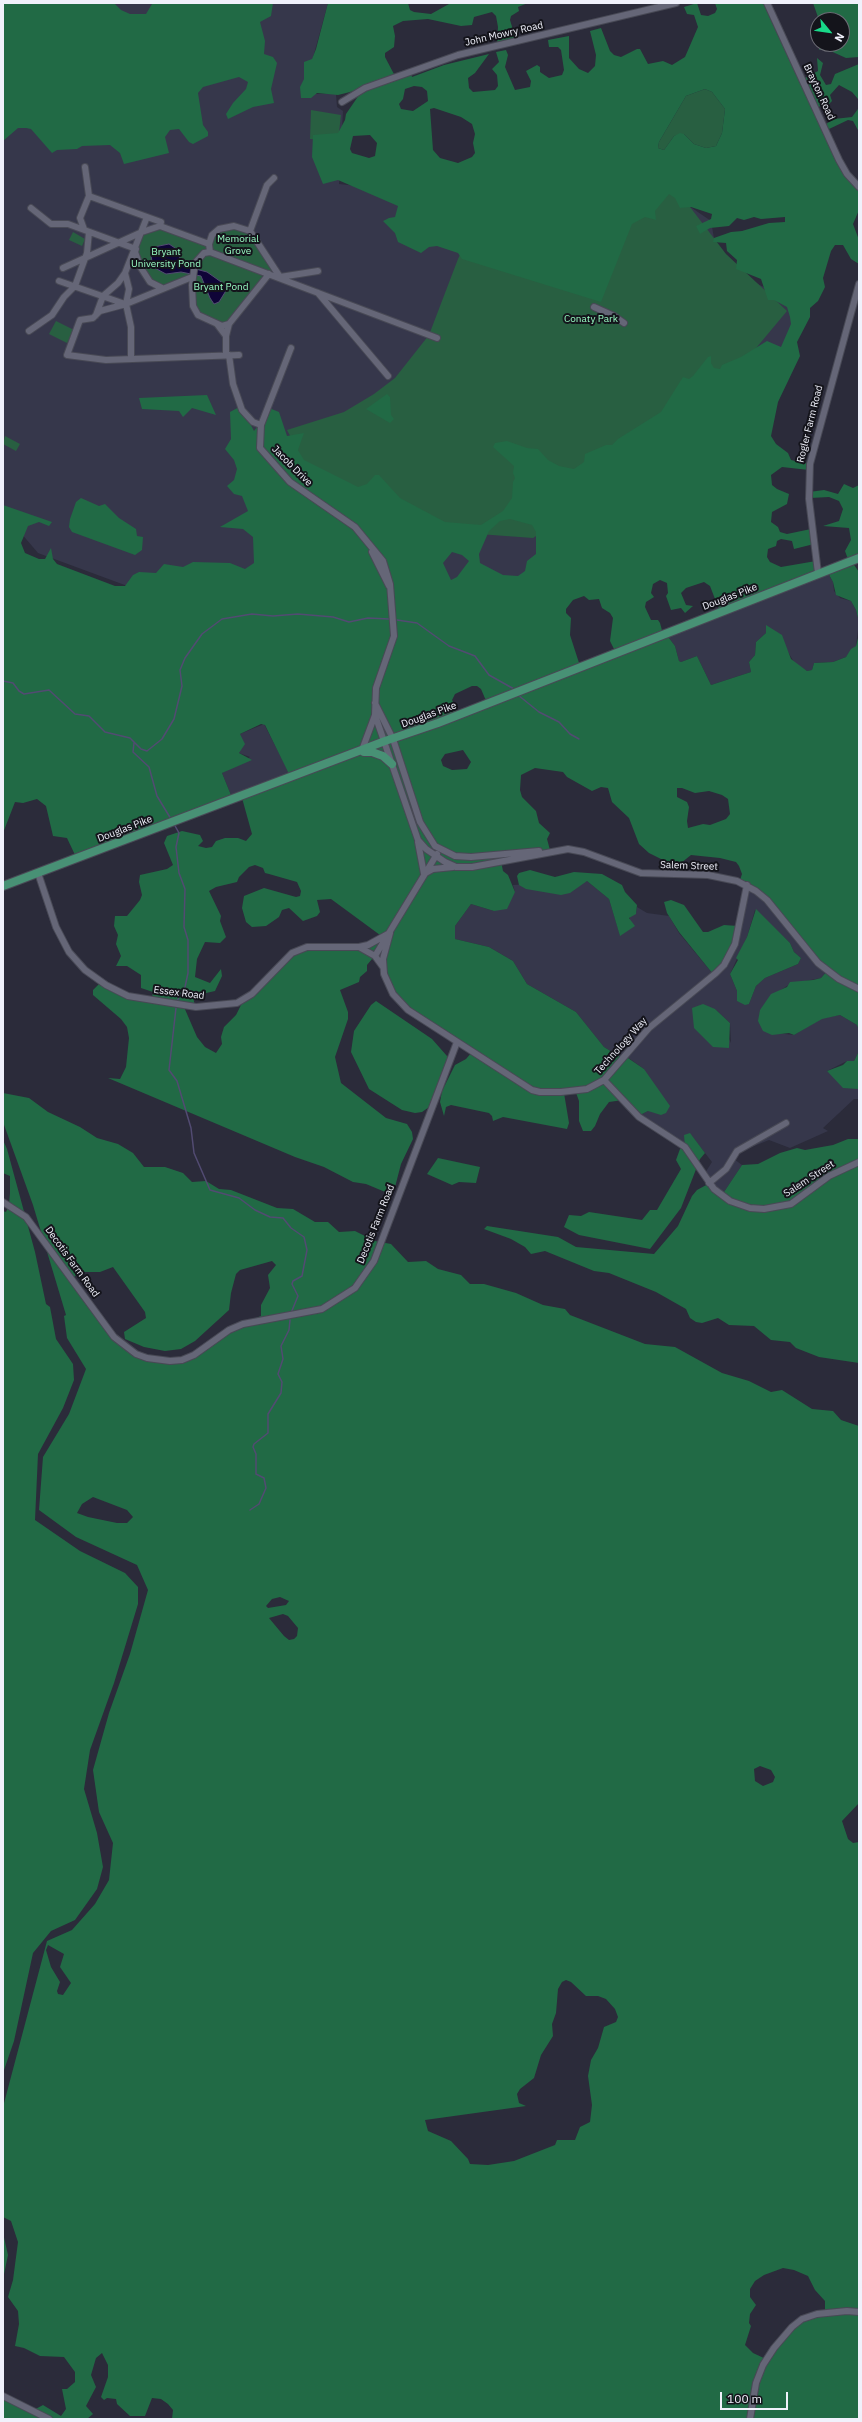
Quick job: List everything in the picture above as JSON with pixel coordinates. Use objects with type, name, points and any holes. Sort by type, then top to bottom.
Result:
[{"type":"main road","name":"Douglas Pike","points":[[3,886],[171,822],[362,752],[389,740],[438,723],[859,558]]},
{"type":"main road","points":[[362,752],[378,754],[392,764]]},
{"type":"street","name":"John Mowry Road","points":[[342,102],[365,88],[458,55],[676,3]]},
{"type":"street","name":"Brayton Road","points":[[767,3],[839,160],[847,174],[859,186]]},
{"type":"street","points":[[68,224],[80,218],[88,196],[85,166]]},
{"type":"street","points":[[250,231],[267,185],[274,178]]},
{"type":"street","points":[[88,196],[161,222],[160,226]]},
{"type":"street","points":[[31,208],[51,224],[68,224],[120,243],[135,251],[141,268],[150,282],[162,288]]},
{"type":"street","points":[[96,315],[103,296],[118,283],[125,273],[135,251],[147,217]]},
{"type":"street","points":[[29,331],[52,315],[64,297],[75,286],[85,259],[87,231],[80,218]]},
{"type":"street","points":[[63,268],[142,232],[160,226],[209,244]]},
{"type":"street","points":[[210,252],[209,244],[212,235],[219,229],[228,226],[250,231],[280,278]]},
{"type":"street","points":[[229,324],[222,326],[198,315],[193,306],[192,277],[194,267],[195,263],[204,253],[210,252],[437,338]]},
{"type":"street","points":[[280,278],[318,271]]},
{"type":"street","points":[[125,273],[129,289],[126,304],[131,327],[131,358]]},
{"type":"street","points":[[261,425],[253,422],[242,410],[233,384],[226,336],[229,324],[269,274]]},
{"type":"street","points":[[192,277],[126,304],[100,311],[96,315],[80,320],[67,355],[106,360],[239,355]]},
{"type":"street","points":[[59,281],[126,304]]},
{"type":"street","points":[[148,294],[150,282]]},
{"type":"street","name":"Rogler Farm Road","points":[[818,573],[809,500],[810,464],[859,284]]},
{"type":"street","points":[[318,292],[388,376]]},
{"type":"street","points":[[594,307],[614,316],[624,323]]},
{"type":"street","points":[[216,323],[226,336]]},
{"type":"street","name":"Jacob Drive","points":[[291,348],[261,425],[260,448],[268,458],[308,496],[354,527],[383,561],[391,589],[394,636],[376,688],[375,715],[362,752]]},
{"type":"street","points":[[375,702],[389,740]]},
{"type":"street","name":"Jacob Drive","points":[[375,715],[389,740]]},
{"type":"street","name":"Salem Street","points":[[389,740],[392,764],[418,840],[435,856],[456,867],[472,868],[561,849],[576,850],[648,874],[716,876],[747,885],[768,900],[818,963],[839,979],[859,989]]},
{"type":"street","name":"Salem Street","points":[[389,740],[427,837],[440,849],[455,856],[471,857],[550,851]]},
{"type":"street","points":[[418,840],[424,874]]},
{"type":"street","points":[[375,956],[440,849]]},
{"type":"street","points":[[424,874],[433,869],[456,867]]},
{"type":"street","name":"Essex Road","points":[[38,873],[56,927],[69,952],[85,970],[106,985],[128,996],[196,1007],[237,1003],[252,994],[292,953],[307,947],[322,945],[359,947],[375,956],[383,966]]},
{"type":"street","name":"Technology Way","points":[[383,966],[389,987],[404,1007],[517,1081],[540,1092],[587,1089],[604,1080],[649,1028],[716,973],[728,959],[735,944],[747,885]]},
{"type":"street","points":[[359,947],[368,946],[390,933]]},
{"type":"street","points":[[383,966],[390,933]]},
{"type":"street","name":"Decotis Farm Road","points":[[3,1202],[26,1217],[33,1225],[114,1337],[136,1354],[147,1358],[170,1361],[182,1360],[194,1355],[236,1327],[255,1321],[322,1309],[355,1288],[374,1261],[457,1042]]},
{"type":"street","name":"Salem Street","points":[[604,1080],[639,1117],[685,1147],[709,1183],[730,1201],[750,1208],[764,1209],[791,1204],[830,1176],[859,1162]]},
{"type":"street","points":[[709,1183],[726,1169],[737,1151],[786,1123]]},
{"type":"street","points":[[750,2419],[756,2383],[763,2365],[774,2348],[792,2327],[802,2319],[817,2314],[847,2311],[859,2312]]},
{"type":"street","points":[[3,2396],[49,2419]]},
{"type":"shaded area","points":[[83,3],[328,3],[303,94],[336,94],[337,107],[343,111],[339,184],[430,194],[635,169],[711,221],[715,244],[738,275],[803,305],[774,388],[528,593],[141,591],[38,553],[3,512],[3,110]]},
{"type":"shaded area","points":[[169,244],[175,248],[184,266],[207,272],[224,284],[227,289],[219,302],[214,304],[201,276],[181,272],[166,274],[153,267],[151,256],[154,247]]},
{"type":"shaded area","points":[[827,571],[833,582],[834,591],[840,598],[851,601],[856,610],[859,622],[856,646],[846,657],[833,662],[814,663],[812,670],[807,671],[795,664],[787,650],[766,633],[756,642],[755,655],[749,662],[751,672],[711,685],[697,656],[681,662],[679,661],[675,646],[666,634]]},
{"type":"shaded area","points":[[264,724],[291,776],[233,800],[222,773],[250,757],[239,753],[242,745],[240,734]]},
{"type":"shaded area","points":[[587,881],[609,899],[620,935],[630,921],[630,915],[636,913],[637,907],[647,913],[669,916],[679,933],[713,974],[736,945],[745,887],[773,905],[828,970],[821,978],[790,984],[775,994],[776,1033],[794,1035],[822,1018],[840,1015],[857,1025],[859,1031],[859,1051],[854,1061],[847,1061],[827,1071],[858,1089],[859,1087],[859,1099],[854,1099],[823,1128],[828,1131],[790,1148],[769,1140],[737,1153],[734,1159],[742,1165],[722,1195],[705,1173],[712,1162],[691,1135],[685,1147],[680,1149],[681,1144],[638,1116],[648,1111],[644,1069],[630,1059],[622,1058],[604,1047],[576,1012],[527,984],[513,961],[489,947],[455,939],[455,926],[471,904],[494,911],[515,892],[513,885]],"holes":[[[755,910],[790,943],[794,952],[801,958],[798,964],[765,978],[756,986],[749,1004],[737,1001],[737,991],[730,974],[747,937]],[[715,1009],[730,1023],[731,1043]]]},
{"type":"green space","points":[[3,3],[114,3],[121,10],[130,14],[146,14],[152,4],[273,3],[271,16],[260,22],[265,41],[264,54],[273,57],[277,63],[271,89],[274,103],[253,107],[228,119],[226,114],[233,103],[246,89],[248,82],[239,77],[203,87],[198,93],[203,125],[208,132],[208,136],[193,144],[189,142],[179,129],[170,130],[165,137],[169,153],[124,164],[120,153],[110,145],[82,146],[77,149],[57,150],[52,153],[31,129],[26,128],[18,128],[3,141]]},
{"type":"green space","points":[[328,3],[408,3],[410,10],[414,12],[431,14],[449,4],[528,3],[518,7],[519,11],[511,16],[510,20],[516,40],[497,45],[498,27],[496,16],[492,12],[474,17],[472,25],[461,26],[428,19],[403,21],[393,26],[395,36],[394,47],[385,53],[385,57],[396,78],[411,73],[412,77],[444,65],[489,54],[475,73],[468,78],[469,88],[473,92],[495,90],[498,86],[497,75],[492,69],[499,62],[496,52],[506,50],[508,55],[505,67],[515,90],[530,87],[531,81],[526,71],[537,65],[540,67],[540,72],[549,78],[562,75],[564,70],[561,50],[558,47],[549,47],[548,40],[569,36],[569,58],[579,69],[588,73],[595,66],[596,55],[590,31],[601,28],[610,51],[614,55],[621,57],[640,49],[648,64],[663,61],[672,65],[685,57],[698,27],[694,15],[687,14],[684,7],[697,3],[701,15],[708,16],[715,13],[717,9],[715,3],[763,3],[840,169],[859,190],[859,210],[853,224],[859,240],[859,264],[851,259],[843,245],[835,245],[831,251],[823,278],[825,287],[818,301],[810,308],[810,317],[797,342],[800,356],[778,402],[771,436],[776,444],[788,453],[791,460],[809,464],[809,470],[782,467],[771,475],[772,485],[789,494],[787,504],[772,512],[771,522],[778,527],[780,532],[787,534],[811,529],[814,544],[794,549],[792,541],[781,539],[777,541],[776,546],[768,549],[767,557],[770,562],[781,567],[816,561],[818,573],[720,612],[710,586],[704,582],[686,588],[681,593],[686,605],[693,606],[685,613],[681,608],[671,610],[666,596],[668,593],[667,583],[660,580],[653,584],[651,593],[654,597],[646,602],[645,607],[651,620],[658,620],[663,634],[666,634],[675,646],[679,661],[681,662],[697,656],[711,685],[751,672],[749,662],[755,655],[756,642],[766,633],[766,625],[782,635],[791,659],[807,671],[812,670],[814,663],[833,662],[846,657],[851,649],[856,646],[859,634],[859,1031],[857,1025],[840,1015],[822,1019],[794,1035],[789,1033],[772,1035],[763,1031],[758,1021],[760,1010],[771,994],[787,987],[790,982],[821,978],[828,970],[773,905],[739,883],[742,874],[736,862],[720,858],[691,855],[681,863],[680,875],[670,874],[669,863],[649,853],[639,844],[629,818],[612,802],[608,788],[601,787],[592,791],[567,777],[563,772],[535,768],[521,775],[520,790],[522,797],[536,811],[539,823],[550,833],[547,839],[550,850],[501,861],[503,871],[508,875],[515,892],[507,909],[494,911],[471,904],[455,926],[455,939],[489,947],[513,961],[527,984],[576,1012],[604,1047],[622,1058],[625,1056],[644,1069],[670,1106],[666,1113],[661,1115],[648,1111],[638,1116],[623,1100],[609,1102],[600,1114],[591,1131],[583,1131],[579,1121],[579,1101],[575,1090],[564,1093],[569,1123],[567,1129],[503,1117],[493,1121],[492,1116],[489,1113],[451,1105],[446,1107],[444,1116],[440,1102],[442,1091],[455,1065],[466,1059],[472,1052],[406,1008],[394,995],[383,966],[372,959],[367,965],[367,971],[360,977],[359,982],[340,990],[348,1012],[348,1019],[335,1057],[341,1083],[386,1118],[407,1124],[412,1132],[413,1139],[401,1164],[395,1187],[390,1194],[366,1184],[353,1182],[324,1167],[295,1157],[108,1078],[120,1079],[126,1067],[129,1038],[127,1027],[121,1019],[93,995],[93,990],[99,984],[135,1000],[151,1003],[153,992],[141,988],[141,975],[127,966],[116,966],[121,956],[116,944],[118,935],[114,926],[115,916],[127,916],[140,900],[142,895],[139,882],[140,875],[167,869],[173,865],[164,843],[167,836],[182,831],[200,835],[203,841],[198,846],[206,848],[212,847],[216,841],[225,838],[238,838],[246,841],[252,834],[242,798],[290,776],[265,725],[261,724],[240,734],[245,744],[239,753],[252,760],[222,773],[233,800],[76,857],[67,838],[53,836],[46,806],[37,799],[23,803],[15,802],[3,833],[3,505],[52,522],[49,526],[39,522],[28,526],[21,543],[25,553],[39,559],[45,559],[51,548],[53,559],[57,564],[115,586],[125,586],[133,575],[139,572],[156,573],[164,564],[183,567],[193,562],[230,563],[245,569],[254,563],[253,537],[243,529],[220,527],[248,511],[242,496],[234,494],[227,486],[234,480],[237,469],[234,460],[225,449],[231,439],[230,412],[241,406],[254,431],[265,417],[269,408],[279,412],[287,436],[304,433],[298,450],[304,460],[358,487],[367,484],[375,475],[379,475],[400,498],[445,522],[481,525],[503,511],[512,498],[513,482],[515,478],[513,473],[514,466],[493,447],[495,443],[507,441],[527,448],[538,449],[548,460],[559,466],[574,469],[584,462],[585,454],[606,445],[612,445],[618,439],[661,412],[683,377],[689,379],[693,376],[708,357],[711,356],[711,363],[714,368],[720,369],[722,365],[741,357],[767,341],[781,347],[791,324],[787,307],[774,300],[768,300],[761,279],[736,269],[737,260],[727,251],[726,243],[713,242],[714,238],[731,232],[742,231],[769,223],[785,222],[785,217],[761,219],[754,217],[744,220],[737,218],[729,226],[710,228],[700,234],[696,226],[711,219],[712,214],[691,207],[680,208],[675,198],[669,194],[655,211],[656,220],[645,217],[632,224],[601,302],[462,259],[458,253],[437,246],[429,247],[421,253],[398,242],[395,233],[383,221],[395,217],[398,206],[338,180],[323,184],[312,157],[313,135],[338,133],[345,120],[346,114],[359,95],[358,90],[338,95],[317,93],[311,98],[301,98],[300,87],[304,79],[304,62],[312,59]],"holes":[[[414,86],[422,87],[427,91],[428,101],[413,111],[401,109],[399,104],[403,99],[405,89]],[[705,89],[712,92],[725,109],[722,133],[716,146],[706,148],[694,144],[684,134],[680,133],[674,136],[664,150],[658,148],[659,142],[686,96]],[[434,108],[461,117],[472,124],[475,134],[473,143],[475,153],[472,157],[458,163],[440,158],[433,150],[430,109]],[[370,135],[377,143],[375,156],[369,158],[352,153],[350,149],[353,136]],[[510,519],[532,525],[536,532],[536,554],[527,561],[525,571],[518,576],[503,575],[480,563],[479,554],[489,531],[500,521]],[[452,552],[462,555],[469,561],[457,577],[451,580],[443,563]],[[584,596],[589,600],[599,599],[602,608],[610,613],[613,618],[610,641],[616,653],[580,666],[570,635],[571,618],[566,613],[566,609],[573,600]],[[472,686],[477,686],[481,689],[487,703],[459,714],[452,700],[455,694]],[[463,750],[471,762],[467,769],[452,770],[443,766],[441,760],[445,754]],[[677,788],[682,788],[695,793],[709,791],[722,795],[728,799],[730,814],[726,819],[710,825],[703,824],[688,828],[687,821],[689,807],[687,802],[677,797]],[[255,865],[263,868],[265,873],[297,882],[301,891],[300,896],[296,897],[264,888],[244,896],[242,908],[246,922],[252,927],[266,926],[279,917],[282,910],[289,908],[303,921],[317,916],[320,912],[317,900],[331,899],[380,935],[363,949],[299,950],[242,1003],[236,1015],[224,1027],[221,1037],[222,1044],[216,1053],[205,1047],[197,1037],[184,1007],[195,1007],[193,996],[215,991],[222,976],[221,969],[210,983],[195,977],[197,959],[205,942],[220,943],[226,937],[220,921],[221,916],[209,891],[216,887],[237,882],[239,877],[249,867]]]},
{"type":"green space","points":[[813,3],[859,3],[859,57],[846,58],[833,52],[850,52],[850,12],[816,12]]},
{"type":"green space","points":[[817,58],[823,63],[820,75],[826,85],[831,84],[835,74],[859,64],[859,132],[853,121],[848,120],[829,129],[826,124],[834,119],[852,117],[858,109],[858,99],[852,92],[839,85],[830,95],[832,101],[829,104],[818,107],[805,78],[818,71]]},
{"type":"green space","points":[[705,89],[712,92],[725,109],[722,133],[716,146],[706,148],[694,144],[684,134],[674,136],[664,150],[658,148],[659,142],[686,96]]},
{"type":"green space","points":[[311,110],[341,115],[338,141],[310,139]]},
{"type":"green space","name":"Conaty Park","points":[[635,169],[690,207],[726,254],[787,311],[676,444],[533,538],[465,533],[310,473],[287,430],[344,412],[374,394],[395,378],[429,335],[458,259],[471,232]]},
{"type":"green space","points":[[160,226],[209,244],[212,235],[227,226],[250,231],[280,277],[269,274],[229,324],[198,315],[193,306],[192,277],[162,288],[150,282],[135,252],[142,232]]},
{"type":"green space","points":[[73,232],[85,239],[82,246],[69,240]]},
{"type":"green space","points":[[56,321],[74,330],[67,343],[49,334]]},
{"type":"green space","points":[[387,394],[390,397],[391,415],[394,419],[390,423],[366,409]]},
{"type":"green space","points":[[207,395],[216,415],[192,408],[183,417],[179,411],[142,409],[139,398]]},
{"type":"green space","points":[[5,436],[20,444],[16,451],[3,444]]},
{"type":"green space","points":[[844,484],[853,488],[859,485],[859,558],[852,562],[859,572],[859,622],[856,610],[851,601],[836,595],[833,582],[827,571],[849,562],[845,551],[851,540],[849,528],[823,526],[839,521],[843,509],[839,501],[829,497],[810,498],[809,492],[824,490],[838,494]]},
{"type":"green space","points":[[81,498],[99,506],[105,504],[119,518],[136,529],[137,536],[143,537],[142,550],[135,555],[72,532],[69,527],[70,519],[76,502]]},
{"type":"green space","points":[[530,870],[555,877],[574,872],[602,874],[622,885],[625,892],[637,905],[636,914],[629,918],[635,926],[620,936],[609,899],[587,881],[570,893],[561,895],[526,889],[519,885],[517,876],[519,873]]},
{"type":"green space","points":[[671,900],[684,905],[703,932],[708,932],[724,925],[738,926],[736,945],[713,974],[679,932],[667,913],[664,902]]},
{"type":"green space","points":[[756,909],[790,943],[794,952],[801,958],[798,964],[765,978],[756,986],[749,1004],[745,1005],[737,1001],[737,991],[730,974],[738,960],[736,958],[747,937]]},
{"type":"green space","points":[[376,1001],[432,1039],[447,1056],[447,1066],[432,1105],[422,1112],[415,1113],[402,1110],[369,1089],[351,1052],[354,1031],[371,1005]]},
{"type":"green space","points":[[703,1004],[715,1009],[730,1023],[729,1048],[713,1047],[694,1028],[692,1008]]},
{"type":"green space","points":[[859,1051],[859,1087],[858,1089],[843,1088],[827,1071],[843,1065],[847,1061],[854,1061]]},
{"type":"green space","points":[[3,1093],[29,1098],[48,1112],[80,1127],[97,1138],[118,1144],[133,1153],[144,1167],[165,1167],[183,1173],[192,1182],[206,1181],[219,1189],[231,1190],[277,1208],[293,1209],[315,1222],[328,1222],[339,1232],[355,1231],[375,1241],[391,1244],[408,1262],[426,1261],[438,1269],[461,1275],[470,1284],[484,1284],[516,1293],[543,1305],[565,1309],[570,1315],[645,1344],[675,1347],[722,1373],[749,1381],[771,1392],[782,1390],[812,1409],[833,1411],[841,1420],[859,1426],[859,1803],[842,1821],[848,1839],[853,1843],[859,1842],[859,2419],[172,2419],[173,2410],[168,2404],[161,2399],[152,2398],[145,2416],[130,2416],[117,2404],[116,2399],[107,2398],[104,2400],[101,2397],[108,2377],[108,2365],[102,2353],[96,2358],[91,2375],[96,2387],[86,2406],[93,2414],[87,2419],[3,2419],[3,2396],[32,2411],[43,2405],[61,2416],[66,2409],[62,2389],[67,2389],[75,2382],[75,2372],[64,2357],[40,2356],[24,2348],[15,2346],[19,2324],[18,2311],[8,2297],[13,2280],[18,2242],[11,2221],[3,2217],[3,2107],[47,1941],[72,1930],[95,1904],[109,1880],[113,1843],[99,1812],[93,1770],[109,1713],[130,1654],[148,1590],[137,1565],[76,1537],[39,1510],[43,1457],[69,1414],[86,1369],[67,1338],[64,1316],[66,1315],[33,1205],[3,1122]],"holes":[[[272,1261],[276,1265],[268,1275],[270,1288],[261,1305],[261,1316],[235,1326],[190,1355],[179,1359],[147,1359],[116,1340],[73,1278],[79,1272],[100,1272],[113,1267],[145,1312],[146,1318],[124,1332],[125,1339],[144,1347],[165,1351],[181,1349],[195,1341],[229,1310],[231,1293],[236,1274],[240,1270]],[[93,1497],[127,1510],[133,1517],[127,1523],[117,1523],[88,1517],[77,1513],[82,1504]],[[280,1597],[289,1601],[286,1605],[268,1608],[266,1606],[272,1599]],[[283,1614],[288,1616],[298,1628],[297,1636],[294,1639],[289,1640],[269,1618]],[[760,1766],[771,1770],[775,1777],[773,1782],[763,1786],[755,1781],[754,1769]],[[48,1945],[64,1954],[60,1967],[71,1983],[63,1995],[58,1994],[57,1991],[60,1982],[51,1967],[46,1950]],[[566,1980],[571,1982],[586,1996],[598,1996],[606,1999],[615,2009],[618,2017],[616,2022],[604,2027],[598,2048],[591,2060],[588,2076],[592,2105],[590,2122],[580,2127],[575,2140],[557,2140],[555,2145],[514,2161],[488,2165],[470,2164],[468,2159],[451,2141],[428,2131],[425,2120],[526,2106],[519,2103],[517,2094],[520,2089],[534,2078],[541,2055],[553,2036],[552,2024],[556,2013],[558,1989],[562,1982]],[[783,2268],[794,2270],[808,2276],[815,2290],[825,2301],[825,2313],[796,2324],[766,2359],[753,2353],[745,2345],[751,2326],[749,2323],[750,2314],[756,2305],[750,2297],[750,2289],[755,2281],[764,2275]]]},
{"type":"green space","points":[[690,1133],[705,1153],[700,1159],[681,1208],[650,1249],[579,1235],[564,1227],[569,1215],[581,1216],[589,1212],[642,1220],[650,1210],[657,1210],[681,1169],[676,1160],[680,1149],[685,1147],[684,1135]]},
{"type":"green space","points":[[848,1139],[859,1139],[859,1363],[819,1357],[796,1348],[790,1342],[771,1340],[754,1326],[729,1325],[718,1318],[702,1323],[696,1322],[690,1318],[686,1309],[656,1292],[609,1273],[594,1271],[545,1251],[531,1254],[525,1247],[511,1239],[484,1229],[487,1226],[558,1237],[576,1247],[654,1254],[678,1226],[692,1196],[697,1190],[710,1183],[722,1195],[742,1165],[758,1164],[780,1153],[797,1148],[805,1150],[833,1145]]},
{"type":"green space","points":[[3,1140],[7,1149],[35,1252],[46,1304],[50,1307],[56,1339],[73,1364],[74,1380],[63,1408],[38,1454],[35,1520],[80,1551],[125,1573],[138,1587],[138,1604],[114,1683],[90,1750],[84,1789],[97,1833],[103,1867],[97,1889],[75,1920],[51,1931],[33,1953],[14,2041],[3,2073],[3,1211],[6,1212],[9,1205],[10,1176],[3,1173]]},
{"type":"green space","points":[[438,1158],[480,1167],[476,1183],[459,1182],[452,1185],[427,1174]]},
{"type":"green space","points":[[3,2233],[8,2255],[3,2279]]},
{"type":"waterway","points":[[3,681],[13,683],[19,691],[24,694],[49,690],[75,714],[89,716],[105,732],[130,738],[141,749],[147,751],[162,739],[174,719],[182,686],[180,670],[185,658],[202,634],[222,619],[252,614],[273,616],[298,614],[333,617],[349,622],[368,618],[389,619]]},
{"type":"waterway","points":[[397,620],[417,623],[449,646],[475,656],[489,675],[514,689]]},
{"type":"waterway","points":[[518,695],[539,712],[559,722],[570,734],[579,739]]},
{"type":"waterway","points":[[134,743],[133,752],[149,767],[157,796],[171,819]]},
{"type":"waterway","points":[[174,824],[179,833],[176,847],[179,873],[185,889],[184,927],[188,940],[188,973],[185,987],[177,1001]]},
{"type":"waterway","points":[[176,1008],[169,1070],[177,1081],[191,1128],[194,1153],[210,1190],[239,1198],[255,1210],[270,1217],[283,1218],[291,1228],[304,1237],[307,1250],[302,1276],[293,1281],[292,1284],[298,1296],[291,1313]]},
{"type":"waterway","points":[[250,1510],[259,1504],[266,1488],[264,1478],[256,1474],[256,1454],[253,1447],[254,1444],[268,1433],[268,1414],[281,1393],[282,1382],[278,1374],[283,1359],[281,1346],[289,1330],[290,1320]]},
{"type":"park label","name":"Memorial Grove","points":[[238,244]]},
{"type":"park label","name":"Bryant University Pond","points":[[166,258]]},
{"type":"park label","name":"Bryant Pond","points":[[221,287]]}]
